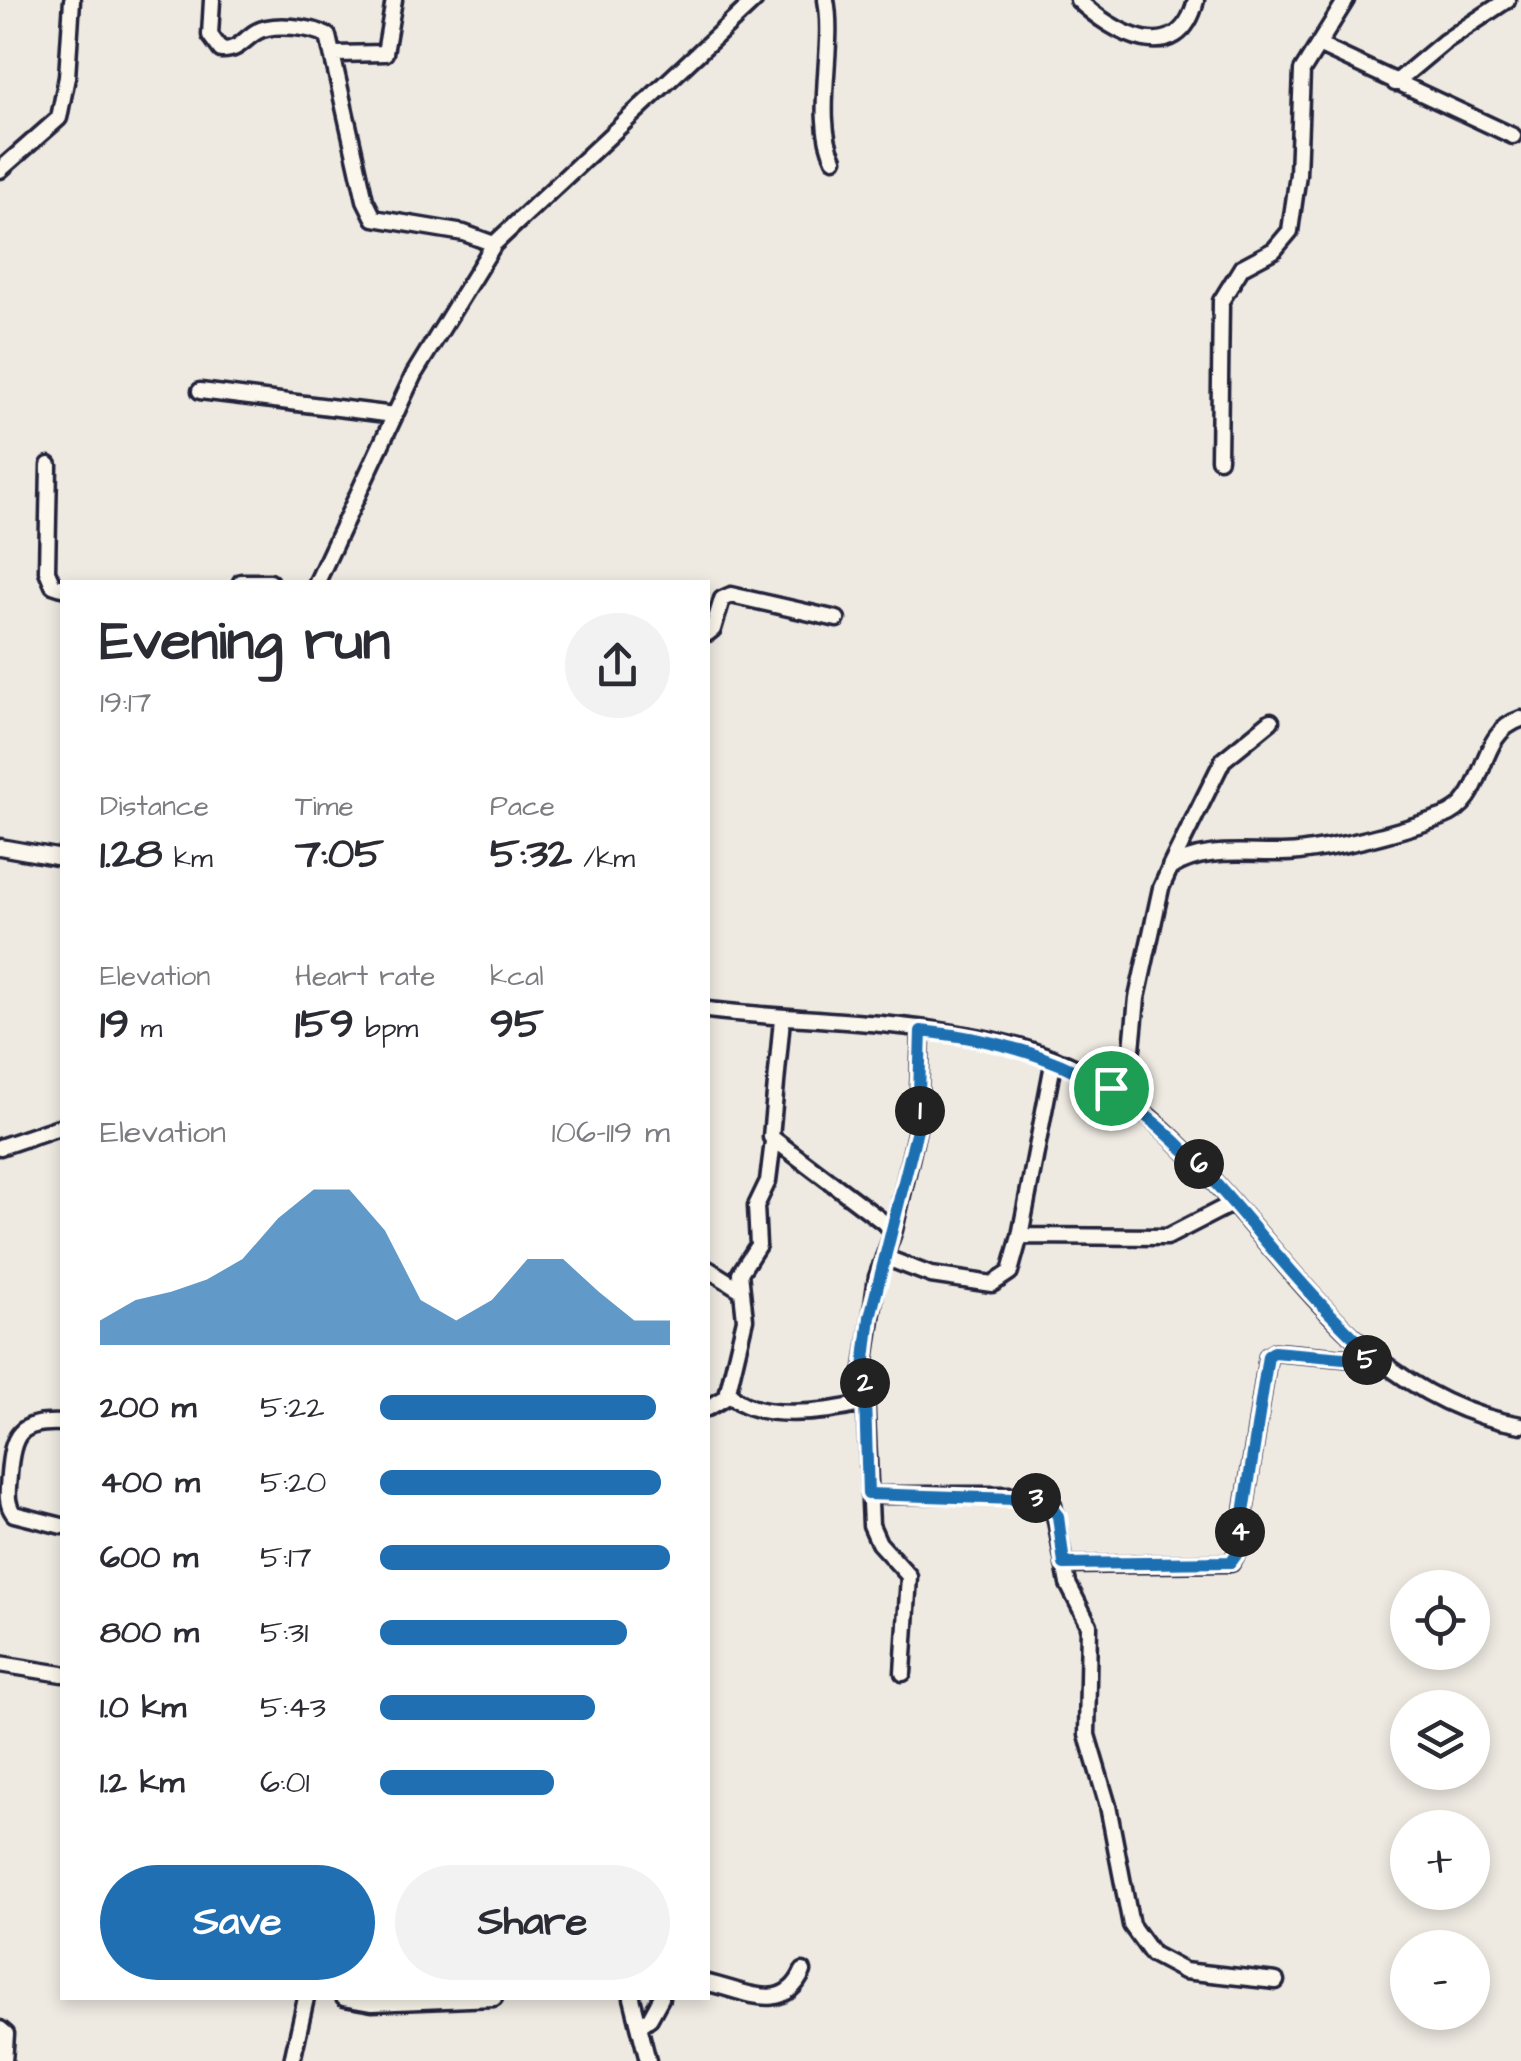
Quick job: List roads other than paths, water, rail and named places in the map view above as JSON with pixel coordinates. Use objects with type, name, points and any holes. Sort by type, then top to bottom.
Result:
[{"type":"street","points":[[0,170],[59,118],[67,76],[72,0]]},
{"type":"street","points":[[212,0],[210,35],[221,50],[232,50],[260,29],[325,34],[335,54],[370,214],[389,224],[464,233],[494,244]]},
{"type":"street","points":[[335,54],[385,52],[394,0]]},
{"type":"street","points":[[318,580],[434,337],[494,244],[755,0]]},
{"type":"street","points":[[826,0],[830,44],[826,136],[834,159]]},
{"type":"street","points":[[1078,0],[1118,30],[1154,42],[1166,40],[1187,24],[1196,0]]},
{"type":"street","points":[[1219,459],[1219,310],[1242,266],[1274,250],[1290,232],[1298,174],[1300,84],[1305,63],[1346,0]]},
{"type":"street","points":[[1395,83],[1444,42],[1508,0]]},
{"type":"street","points":[[1318,45],[1513,136]]},
{"type":"street","points":[[200,391],[394,416]]},
{"type":"street","points":[[49,464],[47,571],[53,585],[60,587]]},
{"type":"street","points":[[710,632],[722,599],[730,595],[837,618]]},
{"type":"street","points":[[1170,868],[1244,851],[1318,848],[1444,816],[1468,798],[1496,734],[1521,719]]},
{"type":"street","points":[[1111,1088],[1132,1049],[1137,998],[1162,881],[1223,760],[1272,721]]},
{"type":"street","points":[[0,847],[60,858]]},
{"type":"street","points":[[710,1010],[998,1042],[1054,1059],[1111,1088],[1170,1133],[1309,1290],[1379,1361],[1458,1406],[1521,1425]]},
{"type":"street","points":[[730,1395],[728,1381],[745,1318],[738,1288],[742,1265],[758,1244],[756,1206],[768,1182],[773,1140],[769,1122],[782,1019]]},
{"type":"street","points":[[903,1673],[909,1576],[879,1543],[872,1525],[865,1402],[870,1317],[918,1126],[921,1031]]},
{"type":"street","points":[[884,1257],[931,1274],[997,1283],[1010,1272],[1054,1059]]},
{"type":"street","points":[[0,1147],[59,1127]]},
{"type":"street","points":[[773,1140],[894,1230]]},
{"type":"street","points":[[1020,1236],[1167,1238],[1233,1203]]},
{"type":"street","points":[[710,1270],[738,1288]]},
{"type":"street","points":[[1064,1564],[1231,1562],[1238,1552],[1268,1356],[1274,1352],[1379,1361]]},
{"type":"street","points":[[710,1407],[730,1395],[795,1415],[865,1402]]},
{"type":"street","points":[[60,1423],[39,1422],[18,1434],[11,1448],[8,1497],[14,1514],[60,1526]]},
{"type":"street","points":[[868,1494],[1046,1500],[1058,1516],[1073,1597],[1089,1625],[1087,1736],[1108,1806],[1137,1937],[1152,1954],[1184,1971],[1276,1981]]},
{"type":"street","points":[[0,1664],[60,1674]]},
{"type":"street","points":[[710,1983],[778,1999],[792,1992],[803,1972]]},
{"type":"street","points":[[292,2061],[306,2000]]},
{"type":"street","points":[[358,2000],[433,2000]]},
{"type":"street","points":[[632,2000],[648,2061]]},
{"type":"street","points":[[639,2026],[650,2018],[660,2000]]},
{"type":"street","points":[[0,2028],[6,2034],[4,2061]]}]
